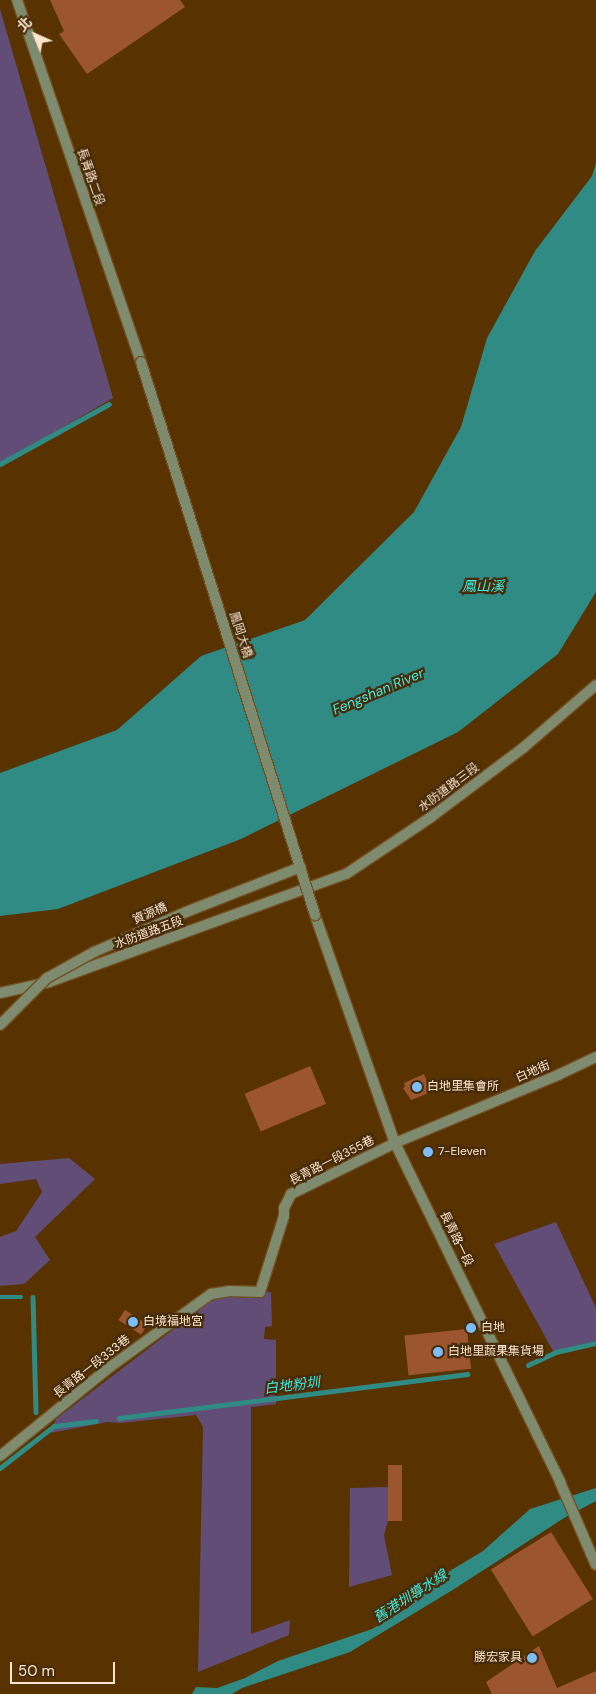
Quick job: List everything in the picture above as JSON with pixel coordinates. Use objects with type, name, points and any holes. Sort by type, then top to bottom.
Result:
[{"type":"street","name":"長青路二段","points":[[17,0],[141,362]]},
{"type":"street","name":"鳳岡大橋","points":[[141,362],[315,915]]},
{"type":"street","name":"水防道路三段","points":[[304,890],[346,874],[432,817],[524,748],[596,685]]},
{"type":"street","name":"資源橋","points":[[0,1025],[47,978],[94,952],[186,912],[301,867]]},
{"type":"street","name":"水防道路五段","points":[[0,993],[49,982],[304,890]]},
{"type":"street","name":"長青路一段","points":[[315,915],[395,1143],[560,1482],[596,1565]]},
{"type":"street","name":"白地街","points":[[395,1143],[558,1075],[596,1057]]},
{"type":"street","name":"長青路一段355巷","points":[[260,1292],[284,1216],[284,1208],[291,1194],[395,1143]]},
{"type":"street","name":"長青路一段333巷","points":[[0,1456],[110,1367],[210,1294],[230,1291],[260,1292]]},
{"type":"shaded area","points":[[0,9],[113,398],[0,464]]},
{"type":"shaded area","points":[[69,1158],[95,1179],[35,1237],[50,1260],[24,1284],[0,1286],[0,1237],[16,1231],[42,1192],[36,1179],[0,1184],[0,1164]]},
{"type":"shaded area","points":[[556,1222],[596,1308],[596,1341],[553,1351],[494,1244]]},
{"type":"shaded area","points":[[271,1292],[272,1326],[265,1327],[264,1339],[276,1340],[276,1404],[251,1407],[251,1634],[290,1620],[289,1635],[198,1672],[203,1427],[196,1415],[120,1423],[108,1422],[50,1433],[56,1419],[221,1293]]},
{"type":"shaded area","points":[[388,1487],[388,1521],[384,1535],[392,1575],[349,1587],[350,1488]]},
{"type":"water","name":"鳳山溪","points":[[596,163],[596,592],[558,654],[458,732],[241,839],[58,909],[0,916],[0,773],[117,730],[201,656],[305,620],[414,512],[461,427],[487,338],[535,251],[592,176]]},
{"type":"water","points":[[596,1488],[596,1501],[564,1518],[451,1591],[350,1652],[242,1688],[232,1694],[192,1694],[196,1687],[217,1688],[245,1678],[278,1661],[372,1629],[409,1607],[428,1584],[483,1551],[530,1509]]},
{"type":"building","points":[[50,0],[180,0],[185,7],[87,74],[59,34],[64,31]]},
{"type":"building","points":[[310,1066],[326,1104],[261,1131],[245,1094]]},
{"type":"building","name":"白地里集會所","points":[[424,1074],[431,1092],[411,1100],[403,1088],[405,1087],[404,1083]]},
{"type":"building","name":"白境福地宮","points":[[125,1310],[148,1325],[141,1335],[118,1320]]},
{"type":"building","name":"白地里蔬果集貨場","points":[[467,1329],[471,1369],[409,1375],[404,1336]]},
{"type":"building","points":[[388,1465],[402,1465],[402,1521],[388,1521]]},
{"type":"building","points":[[551,1532],[593,1599],[533,1637],[491,1570]]},
{"type":"building","name":"勝宏家具","points":[[539,1646],[557,1688],[596,1671],[596,1694],[492,1694],[486,1682]]},
{"type":"waterway","points":[[0,464],[109,404]]},
{"type":"waterway","name":"白地粉圳","points":[[0,1297],[21,1297]]},
{"type":"waterway","name":"白地粉圳","points":[[33,1297],[36,1412]]},
{"type":"waterway","name":"白地粉圳","points":[[528,1365],[556,1352],[596,1343]]},
{"type":"waterway","name":"白地粉圳","points":[[119,1418],[467,1374]]},
{"type":"waterway","name":"白地粉圳","points":[[0,1468],[54,1426],[96,1421]]},
{"type":"place","name":"白地里集會所","points":[[417,1087]]},
{"type":"place","name":"7-Eleven","points":[[428,1152]]},
{"type":"place","name":"白境福地宮","points":[[133,1322]]},
{"type":"place","name":"白地","points":[[471,1328]]},
{"type":"place","name":"白地里蔬果集貨場","points":[[438,1352]]},
{"type":"place","name":"勝宏家具","points":[[532,1658]]},
{"type":"water label","name":"Fengshan River","points":[[378,691]]},
{"type":"water label","name":"舊港圳導水線","points":[[410,1596]]}]
